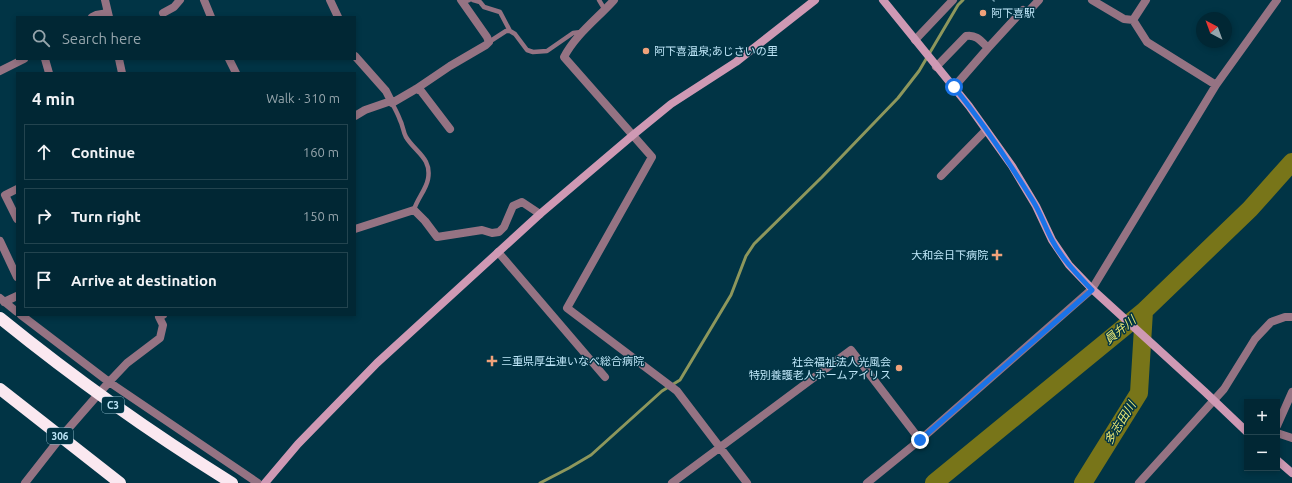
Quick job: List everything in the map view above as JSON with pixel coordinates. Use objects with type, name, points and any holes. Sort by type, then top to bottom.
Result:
[{"type":"highway","name":"C3","points":[[0,318],[112,404],[185,454],[232,483]]},
{"type":"highway","name":"306","points":[[0,389],[120,483]]},
{"type":"street","points":[[94,16],[109,15],[105,0]]},
{"type":"street","points":[[163,13],[174,7],[180,0]]},
{"type":"street","points":[[204,0],[211,16]]},
{"type":"street","points":[[330,0],[338,16]]},
{"type":"street","points":[[614,0],[582,32],[569,47],[564,57],[652,157],[567,308],[677,391],[747,483]]},
{"type":"street","points":[[265,483],[298,444],[377,363],[540,214],[632,135],[671,104],[736,62],[815,0]]},
{"type":"street","points":[[883,0],[969,106],[1012,166],[1036,206],[1052,240],[1069,266],[1092,290],[1244,428]]},
{"type":"street","points":[[915,40],[953,0]]},
{"type":"street","points":[[954,87],[1023,10],[1026,14],[1039,0]]},
{"type":"street","points":[[1092,0],[1124,19],[1133,20]]},
{"type":"street","points":[[1133,20],[1146,0]]},
{"type":"street","points":[[867,483],[920,440],[1092,290],[1216,85],[1277,0]]},
{"type":"street","points":[[356,115],[365,110],[391,102],[416,89],[489,42],[488,37],[464,1]]},
{"type":"street","points":[[1133,20],[1147,42],[1216,85]]},
{"type":"street","points":[[936,67],[966,36],[970,35],[978,38],[988,48]]},
{"type":"street","points":[[356,57],[386,90],[391,102]]},
{"type":"street","points":[[0,71],[22,60]]},
{"type":"street","points":[[45,60],[49,72]]},
{"type":"street","points":[[119,60],[122,72]]},
{"type":"street","points":[[230,60],[236,72]]},
{"type":"street","points":[[416,89],[421,92],[450,129]]},
{"type":"street","points":[[941,176],[986,130]]},
{"type":"street","points":[[16,190],[5,195],[16,217]]},
{"type":"street","points":[[0,206],[8,201]]},
{"type":"street","points":[[356,229],[414,210],[425,221],[437,238],[482,230],[492,233],[499,232],[504,227],[513,206],[522,202],[540,214]]},
{"type":"street","points":[[0,241],[16,275]]},
{"type":"street","points":[[498,252],[605,377]]},
{"type":"street","points":[[2,300],[16,296]]},
{"type":"street","points":[[2,300],[16,311]]},
{"type":"street","points":[[22,316],[109,382],[258,483]]},
{"type":"street","points":[[25,483],[61,437],[109,382],[127,363],[160,338],[163,325],[159,317],[161,316]]},
{"type":"street","points":[[1139,483],[1224,389],[1256,339],[1271,322],[1285,317],[1292,317]]},
{"type":"street","points":[[672,483],[851,350],[920,440]]},
{"type":"street","points":[[1280,419],[1292,392]]},
{"type":"street","points":[[1280,434],[1292,438]]},
{"type":"street","points":[[1280,463],[1292,473]]},
{"type":"lane","points":[[474,0],[480,2],[484,7],[500,12],[510,31],[515,34],[527,50],[532,52],[547,51],[573,33],[582,32]]},
{"type":"lane","points":[[599,0],[604,10]]},
{"type":"lane","points":[[489,42],[502,33],[510,31]]},
{"type":"lane","points":[[391,102],[401,121],[402,128],[407,138],[425,159],[428,170],[426,186],[417,200],[414,210]]},
{"type":"waterway","points":[[540,483],[591,455],[662,391],[680,380],[731,295],[746,256],[754,244],[822,177],[898,98],[919,71],[958,5],[963,0]]},
{"type":"waterway","name":"員弁川","points":[[934,483],[1144,311],[1250,209],[1292,162]]},
{"type":"waterway","name":"多志田川","points":[[1083,483],[1139,393],[1144,311]]},
{"type":"place","name":"阿下喜駅","points":[[983,13]]},
{"type":"place","name":"阿下喜温泉;あじさいの里","points":[[646,51]]},
{"type":"place","name":"大和会日下病院","points":[[997,255]]},
{"type":"place","name":"三重県厚生連いなべ総合病院","points":[[492,361]]},
{"type":"place","name":"社会福祉法人光風会 特別養護老人ホームアイリス","points":[[899,368]]},
{"type":"route","points":[[920,440],[1092,290],[1069,266],[1052,240],[1036,206],[1012,166],[954,87]]}]
